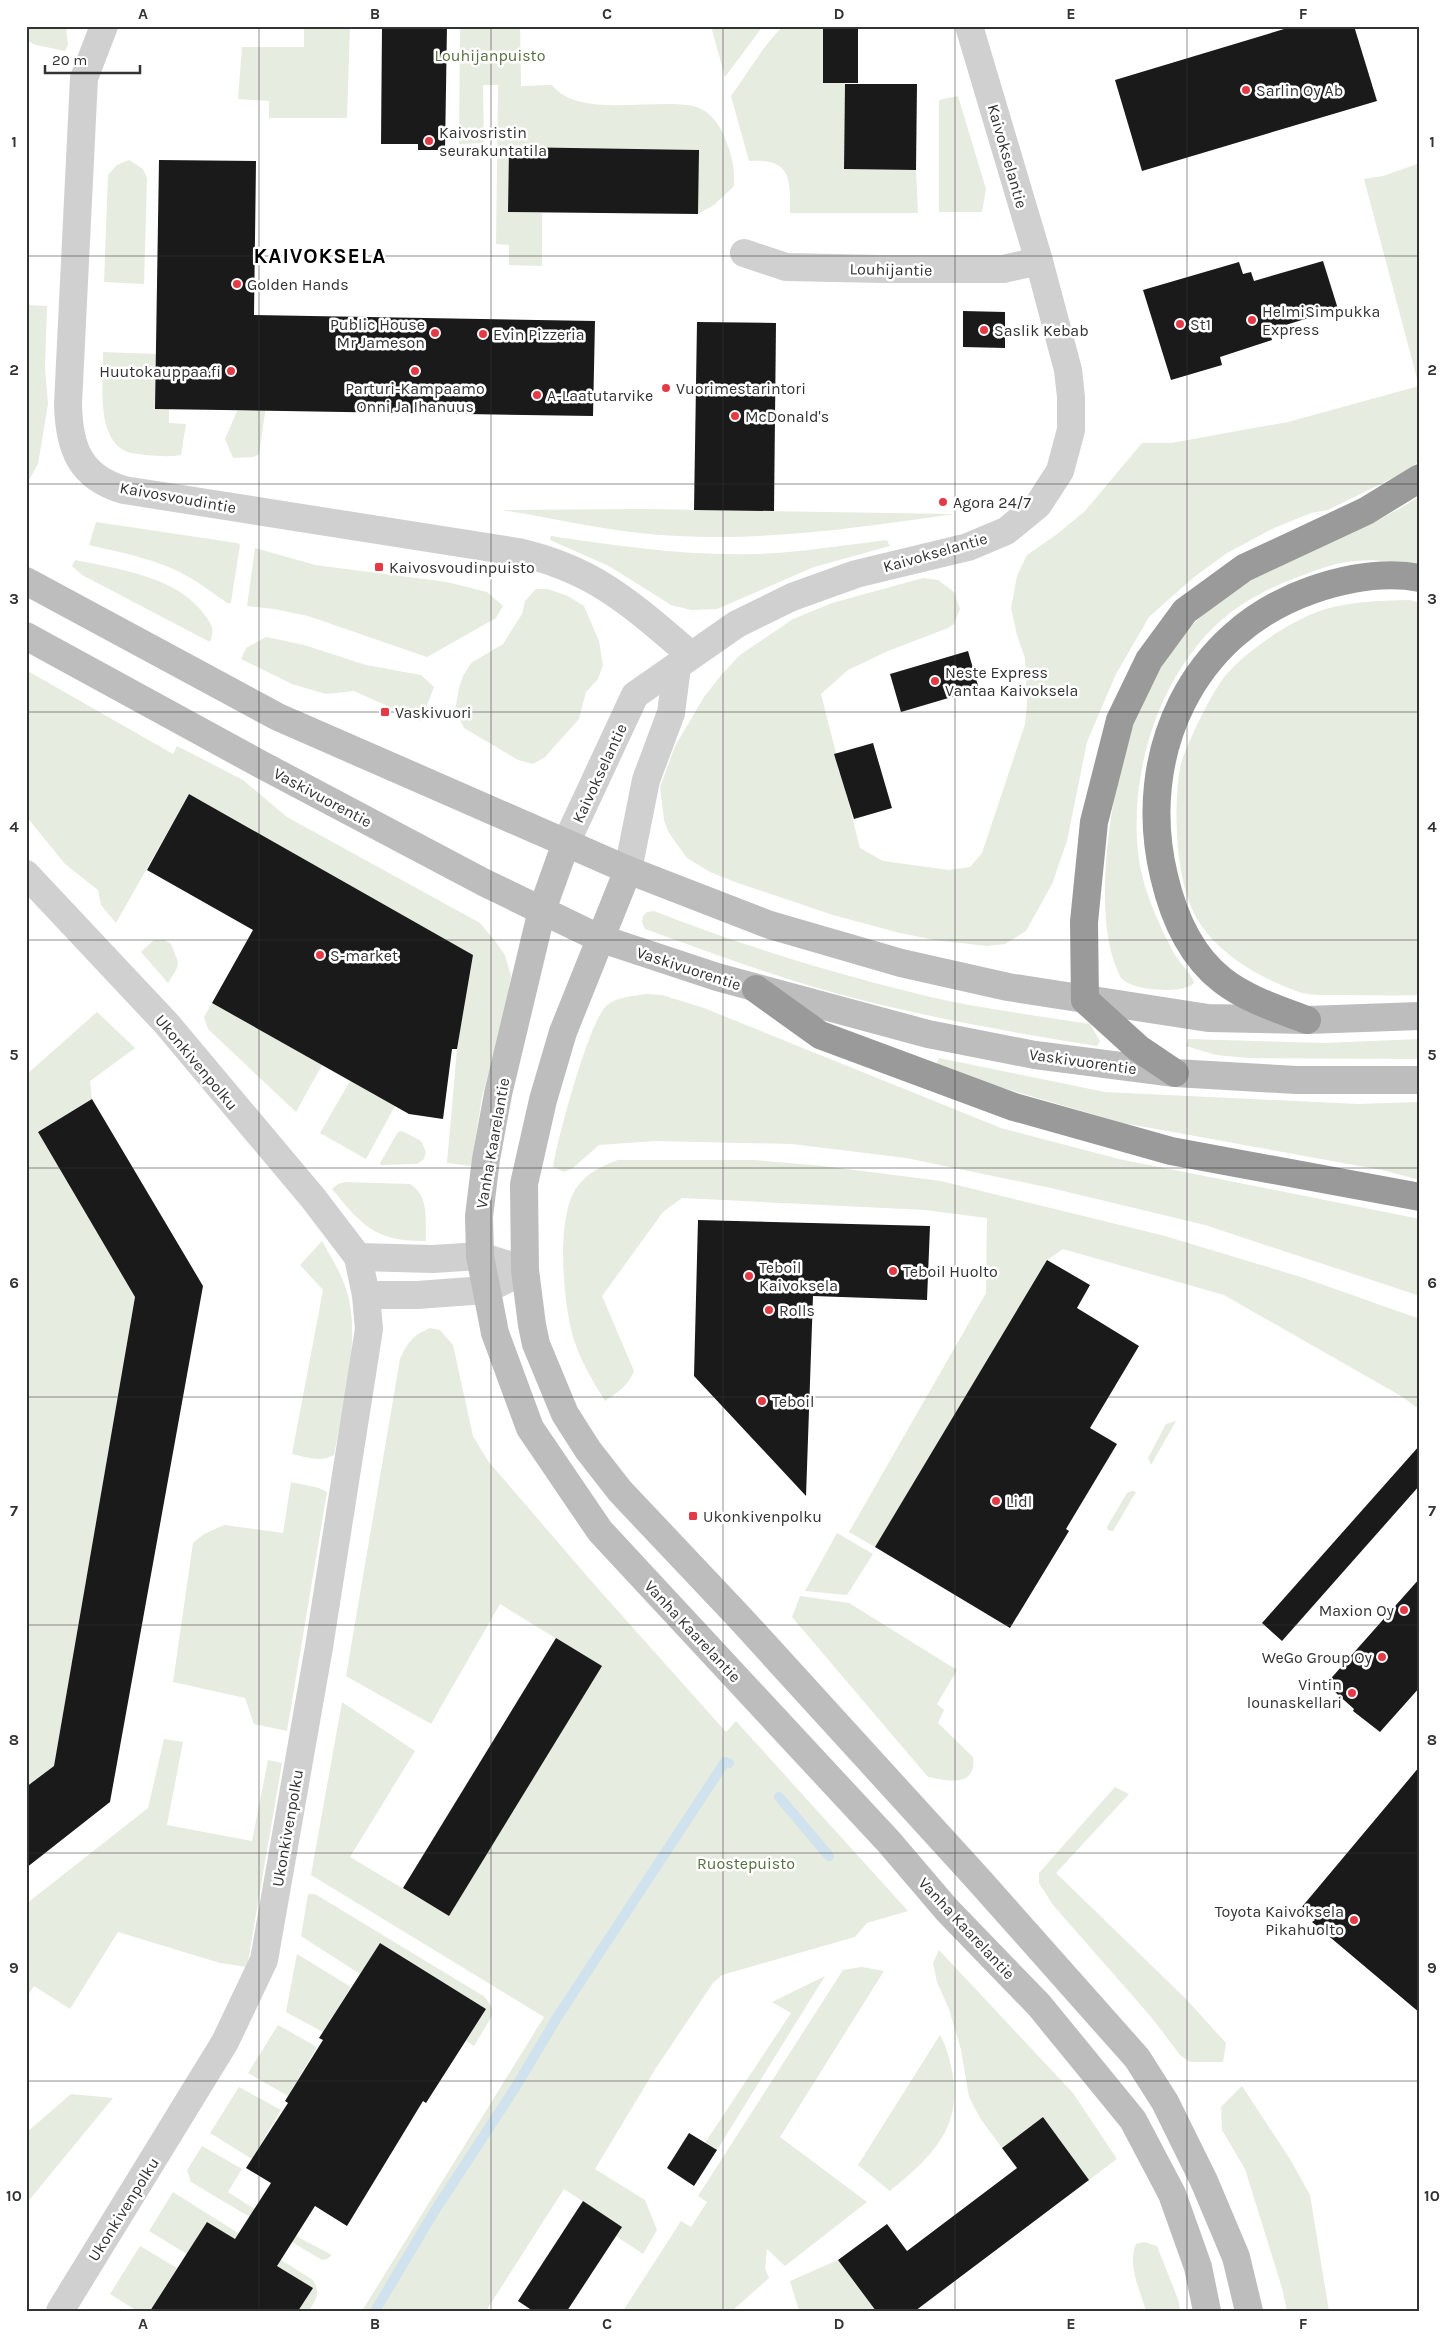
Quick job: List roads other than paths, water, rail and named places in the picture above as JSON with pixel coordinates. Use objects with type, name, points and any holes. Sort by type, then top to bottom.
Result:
[{"type":"highway","points":[[1175,1073],[1138,1048],[1085,1000],[1084,922],[1094,822],[1120,720],[1149,660],[1185,611],[1244,568],[1366,511],[1420,478]]},
{"type":"highway","points":[[1307,1020],[1257,1001],[1222,980],[1197,955],[1180,925],[1166,885],[1158,850],[1155,804],[1160,768],[1169,733],[1184,697],[1206,663],[1234,633],[1269,609],[1299,594],[1334,582],[1370,575],[1420,578]]},
{"type":"highway","points":[[756,989],[820,1035],[1014,1107],[1171,1151],[1420,1197]]},
{"type":"main road","points":[[26,582],[278,717],[628,870],[770,925],[882,957],[1008,986],[1085,1000],[1208,1018],[1307,1020],[1420,1016]]},
{"type":"main road","name":"Vaskivuorentie","points":[[26,636],[262,766],[485,883],[599,938],[756,989],[928,1034],[1035,1055],[1175,1073],[1296,1080],[1420,1080]]},
{"type":"main road","name":"Vanha Kaarelantie","points":[[566,843],[542,910],[498,1094],[486,1159],[479,1216],[480,1256],[485,1290],[496,1338],[530,1428],[600,1531],[889,1842],[953,1916],[1039,2005],[1133,2120],[1172,2194],[1198,2267],[1206,2311]]},
{"type":"main road","points":[[628,870],[599,938],[563,1032],[542,1100],[524,1184],[525,1270],[536,1344],[565,1414],[588,1450],[615,1484],[978,1879],[1136,2058],[1165,2102],[1204,2181],[1236,2257],[1249,2311]]},
{"type":"street","name":"Kaivosvoudintie","points":[[104,26],[84,78],[68,404],[68,422],[75,450],[93,475],[106,484],[124,490],[508,550],[548,559],[573,568],[613,591],[684,661]]},
{"type":"street","name":"Kaivokselantie","points":[[566,843],[636,695],[737,624],[792,596],[856,574],[968,546],[1006,531],[1038,505],[1060,471],[1070,430],[1071,397],[1068,370],[1039,261],[969,26]]},
{"type":"street","name":"Louhijantie","points":[[744,253],[782,266],[814,267],[1003,269],[1039,261]]},
{"type":"street","points":[[628,870],[646,780],[671,713],[684,661]]},
{"type":"street","name":"Ukonkivenpolku","points":[[26,874],[166,1023],[312,1198],[358,1257],[366,1295],[369,1329],[319,1646],[264,1960],[225,2042],[60,2311]]},
{"type":"street","points":[[358,1257],[433,1259],[480,1256],[525,1270]]},
{"type":"street","points":[[366,1295],[417,1295],[485,1290],[525,1270]]},
{"type":"waterway","points":[[375,2311],[434,2212],[515,2088],[558,2016],[725,1762],[729,1763]]},
{"type":"waterway","points":[[779,1797],[829,1856]]},
{"type":"place","name":"Sarlin Oy Ab","points":[[1246,90]]},
{"type":"place","name":"Kaivosristin seurakuntatila","points":[[429,141]]},
{"type":"place","name":"Golden Hands","points":[[237,284]]},
{"type":"place","name":"HelmiSimpukka Express","points":[[1252,320]]},
{"type":"place","name":"St1","points":[[1180,324]]},
{"type":"place","name":"Saslik Kebab","points":[[984,330]]},
{"type":"place","name":"Public House Mr Jameson","points":[[435,333]]},
{"type":"place","name":"Evin Pizzeria","points":[[483,334]]},
{"type":"place","name":"Huutokauppaa.fi","points":[[231,371]]},
{"type":"place","name":"Parturi-Kampaamo Onni Ja Ihanuus","points":[[415,371]]},
{"type":"place","name":"Vuorimestarintori","points":[[666,388]]},
{"type":"place","name":"A-Laatutarvike","points":[[537,395]]},
{"type":"place","name":"McDonald's","points":[[735,416]]},
{"type":"place","name":"Agora 24/7","points":[[943,502]]},
{"type":"place","name":"Kaivosvoudinpuisto","points":[[379,567]]},
{"type":"place","name":"Neste Express Vantaa Kaivoksela","points":[[935,681]]},
{"type":"place","name":"Vaskivuori","points":[[385,712]]},
{"type":"place","name":"S-market","points":[[320,955]]},
{"type":"place","name":"Teboil Huolto","points":[[893,1271]]},
{"type":"place","name":"Teboil Kaivoksela","points":[[749,1276]]},
{"type":"place","name":"Rolls","points":[[769,1310]]},
{"type":"place","name":"Teboil","points":[[762,1401]]},
{"type":"place","name":"Lidl","points":[[996,1501]]},
{"type":"place","name":"Ukonkivenpolku","points":[[693,1516]]},
{"type":"place","name":"Maxion Oy","points":[[1404,1610]]},
{"type":"place","name":"WeGo Group Oy","points":[[1382,1657]]},
{"type":"place","name":"Vintin lounaskellari","points":[[1352,1693]]},
{"type":"place","name":"Toyota Kaivoksela Pikahuolto","points":[[1354,1920]]},
{"type":"district","name":"KAIVOKSELA","points":[[320,256]]},
{"type":"park label","name":"Louhijanpuisto","points":[[490,55]]},
{"type":"park label","name":"Ruostepuisto","points":[[746,1863]]}]
